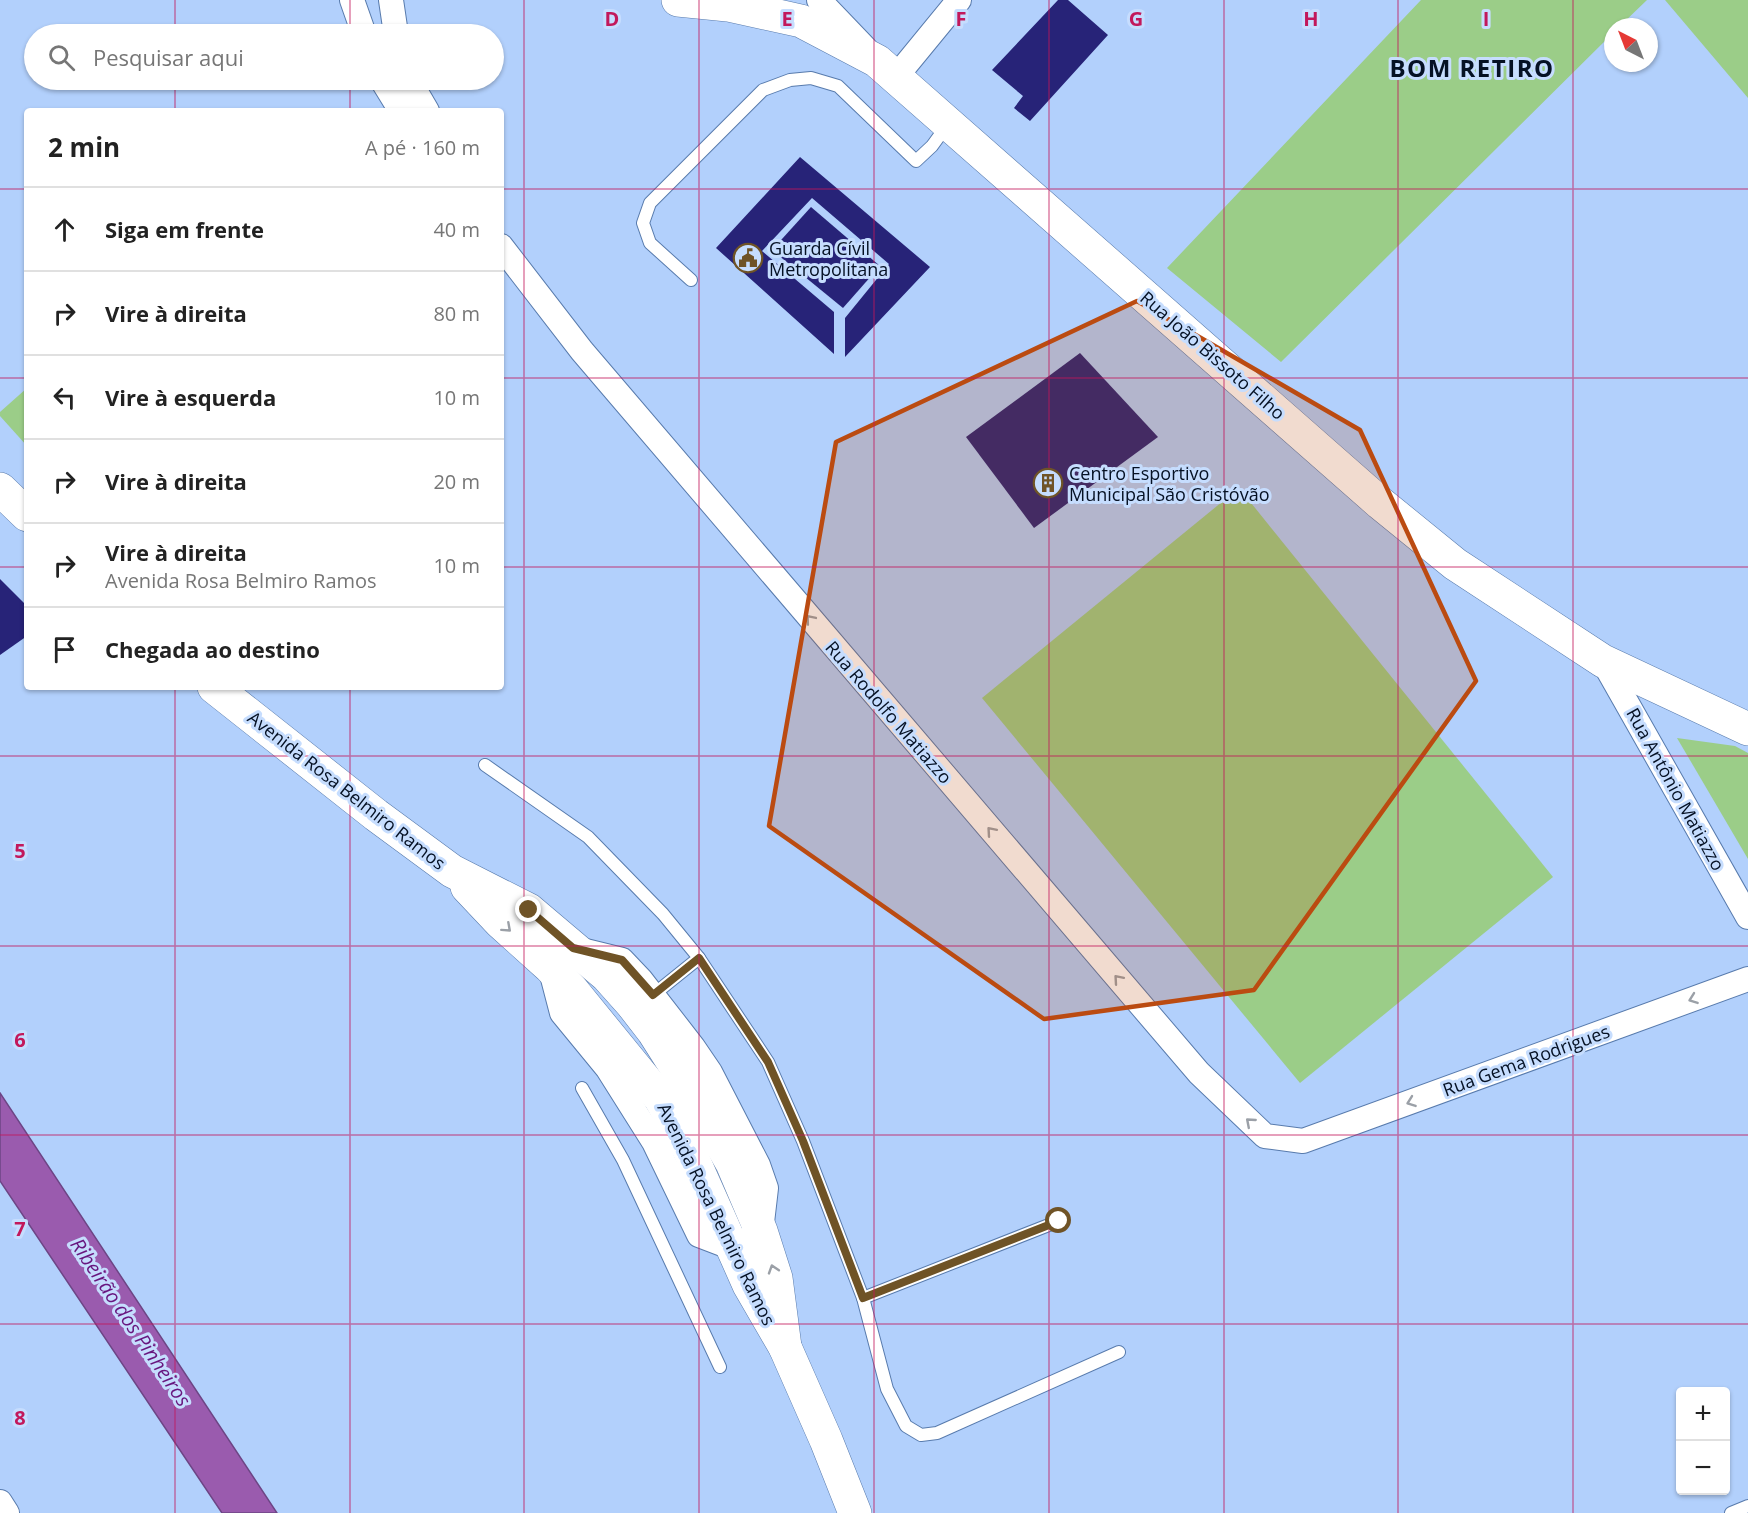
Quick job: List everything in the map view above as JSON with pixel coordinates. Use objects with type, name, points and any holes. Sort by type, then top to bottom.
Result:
[{"type":"main road","name":"Rua João Bissoto Filho","points":[[678,0],[730,2],[801,21],[886,69],[1388,509],[1455,564],[1603,660],[1748,729]]},
{"type":"main road","points":[[0,489],[24,512]]},
{"type":"main road","name":"Avenida Rosa Belmiro Ramos","points":[[218,690],[376,815],[452,871],[529,910],[565,968]]},
{"type":"main road","points":[[565,968],[628,1028],[647,1050],[674,1092]]},
{"type":"main road","name":"Avenida Rosa Belmiro Ramos","points":[[674,1092],[732,1163],[748,1227]]},
{"type":"main road","name":"Avenida Rosa Belmiro Ramos","points":[[674,1092],[689,1150],[748,1227],[776,1278],[785,1347],[855,1513]]},
{"type":"street","points":[[352,0],[360,24]]},
{"type":"street","points":[[391,0],[395,24]]},
{"type":"street","points":[[819,0],[886,69],[959,0]]},
{"type":"street","points":[[388,90],[399,108]]},
{"type":"street","points":[[415,90],[425,108]]},
{"type":"street","name":"Rua Rodolfo Matiazzo","points":[[504,250],[582,351],[1199,1073],[1265,1136],[1303,1142]]},
{"type":"street","name":"Rua Antônio Matiazzo","points":[[1603,660],[1748,917]]},
{"type":"street","points":[[622,960],[653,995],[710,1072],[758,1165],[766,1188],[748,1227],[703,1237],[697,1232],[654,1142],[608,1069],[562,1013],[565,968],[622,960]]},
{"type":"street","name":"Rua Gema Rodrigues","points":[[1303,1142],[1748,979]]},
{"type":"street","points":[[0,1503],[7,1513]]},
{"type":"lane","points":[[691,280],[651,243],[643,223],[650,203],[763,90],[790,80],[811,78],[838,86],[916,161],[932,146],[948,123]]},
{"type":"lane","points":[[485,765],[588,837],[663,914],[699,958],[768,1062],[803,1141],[863,1298],[887,1389],[906,1426],[921,1435],[937,1432],[1119,1353]]},
{"type":"lane","points":[[653,995],[699,958]]},
{"type":"lane","points":[[582,1088],[623,1160],[720,1367]]},
{"type":"lane","points":[[863,1298],[1059,1221]]},
{"type":"lane","points":[[1731,1513],[1748,1506]]},
{"type":"highlighted area","points":[[1137,301],[1360,430],[1476,681],[1254,990],[1044,1019],[769,826],[836,442]]},
{"type":"green space","points":[[1421,0],[1647,0],[1628,18],[1604,18],[1604,42],[1281,362],[1167,268]]},
{"type":"green space","points":[[1665,0],[1748,0],[1748,98]]},
{"type":"green space","points":[[24,391],[24,443],[0,416],[0,412]]},
{"type":"green space","points":[[1239,488],[1553,877],[1300,1083],[982,698]]},
{"type":"green space","points":[[1677,738],[1735,746],[1748,753],[1748,859]]},
{"type":"water","name":"Ribeirão dos Pinheiros","points":[[0,1093],[277,1513],[222,1513],[0,1181]]},
{"type":"building","points":[[1058,0],[1068,0],[1108,35],[1030,121],[1014,108],[1023,96],[992,70]]},
{"type":"building","name":"Guarda Cívil Metropolitana","points":[[800,157],[930,267],[845,357],[845,318],[889,264],[812,198],[762,251],[834,312],[834,354],[716,248]]},
{"type":"building","points":[[811,207],[880,266],[843,308],[772,250]]},
{"type":"building","name":"Centro Esportivo Municipal São Cristóvão","points":[[1080,353],[1158,437],[1034,528],[966,437]]},
{"type":"building","points":[[0,579],[24,603],[24,638],[0,655]]},
{"type":"place","name":"Guarda Cívil Metropolitana","points":[[748,258]]},
{"type":"place","name":"Centro Esportivo Municipal São Cristóvão","points":[[1048,483]]},
{"type":"district","name":"BOM RETIRO","points":[[1472,67]]},
{"type":"route","points":[[529,910],[573,948],[622,960],[653,995],[699,958],[768,1062],[803,1141],[863,1298],[1059,1221]]}]
